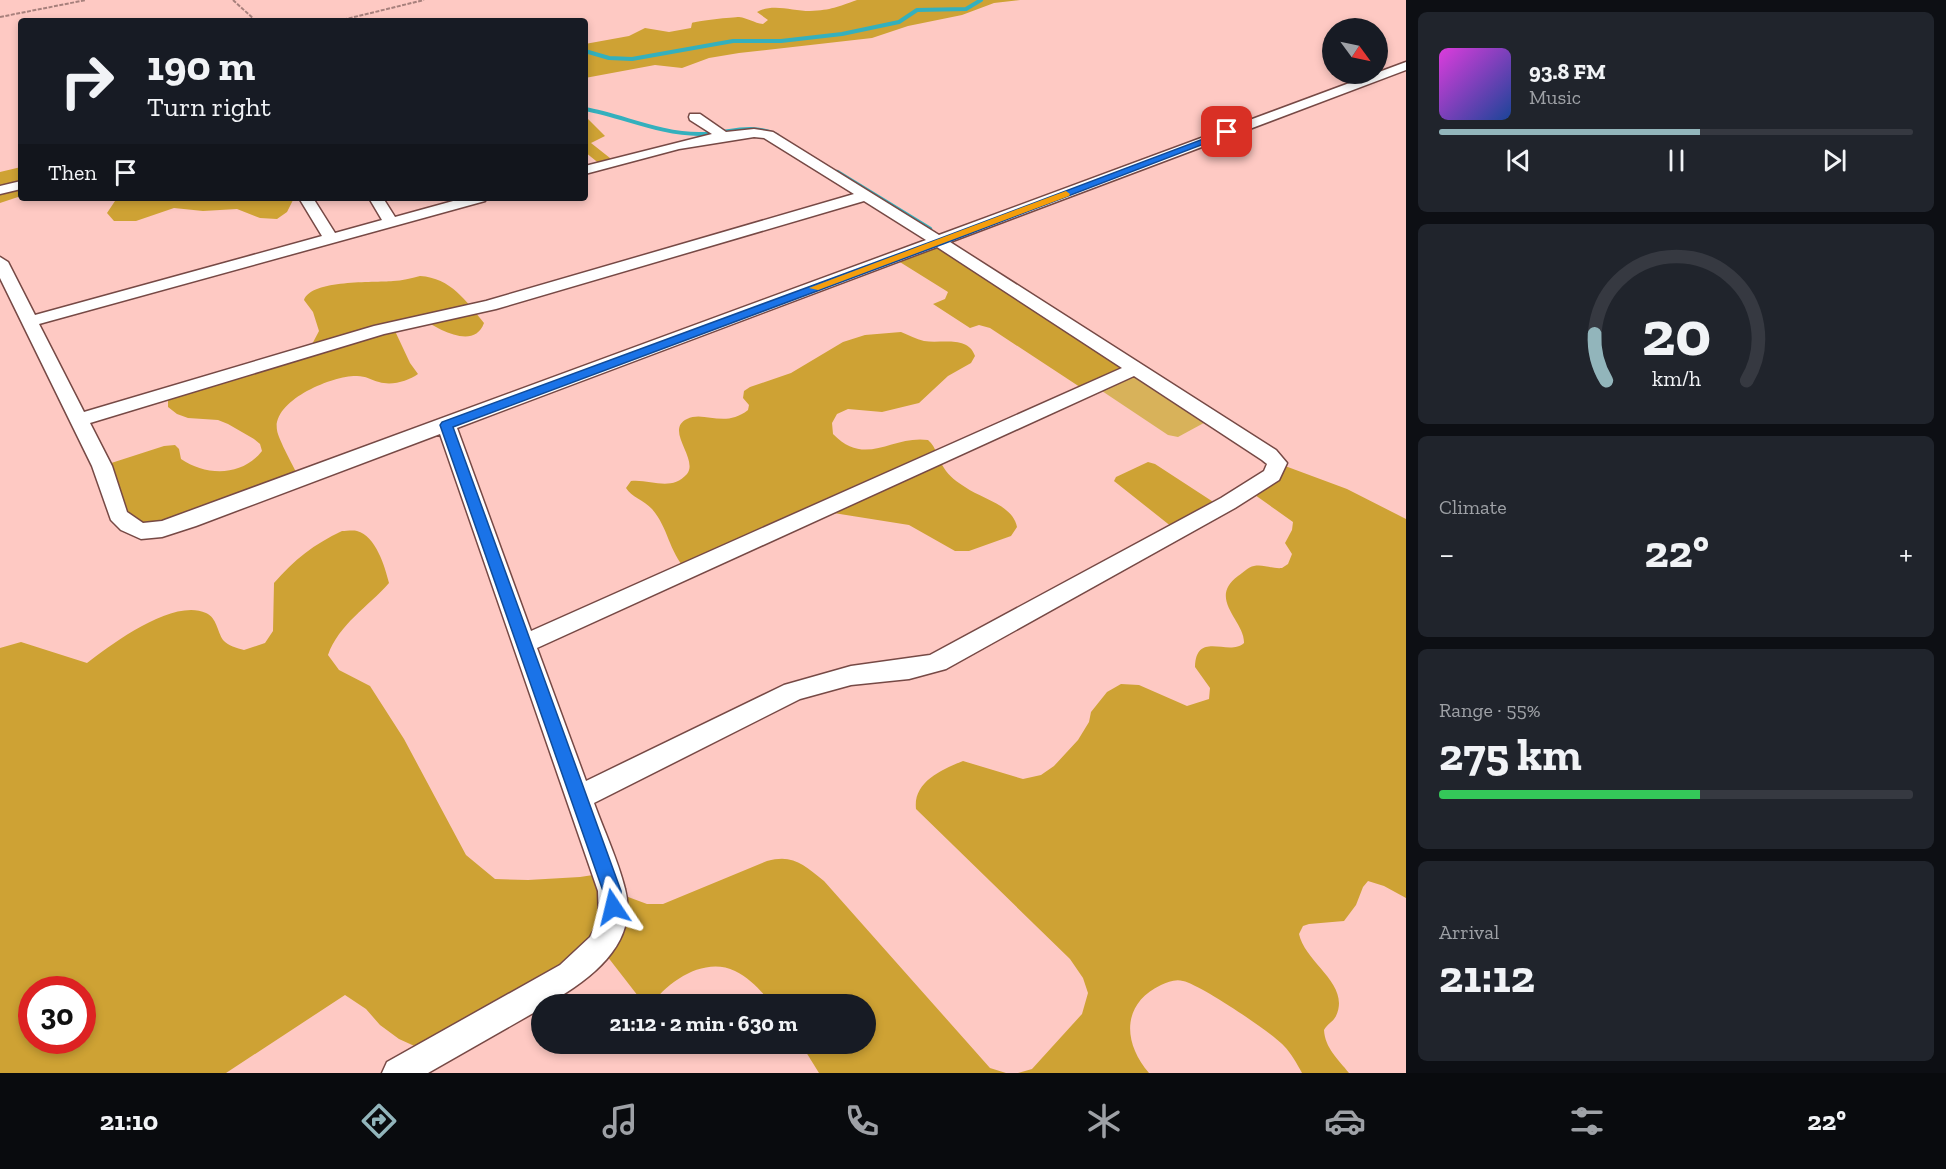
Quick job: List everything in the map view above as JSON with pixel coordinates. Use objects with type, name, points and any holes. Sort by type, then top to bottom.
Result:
[{"type":"street","points":[[0,262],[102,466],[118,515],[128,525],[141,531],[162,529],[189,521],[940,242],[1406,66]]},
{"type":"street","points":[[695,117],[718,133]]},
{"type":"street","points":[[579,797],[792,692],[822,682],[858,675],[927,667],[938,662],[1228,503],[1272,475],[1276,466],[1274,458],[1136,368],[768,135],[752,132],[718,133],[588,169]]},
{"type":"street","points":[[0,190],[18,186]]},
{"type":"street","points":[[79,420],[380,330],[490,305],[864,196]]},
{"type":"street","points":[[307,201],[330,238]]},
{"type":"street","points":[[378,201],[391,222]]},
{"type":"street","points":[[30,321],[391,222],[426,205],[457,201]]},
{"type":"street","points":[[524,644],[1136,368]]},
{"type":"street","points":[[398,1073],[570,975],[600,947],[613,922],[612,891],[446,425]]},
{"type":"path","points":[[0,18],[86,0]]},
{"type":"path","points":[[233,0],[253,18]]},
{"type":"path","points":[[350,18],[424,0]]},
{"type":"shaded area","points":[[857,0],[1020,0],[994,3],[962,15],[908,26],[872,38],[739,53],[709,58],[682,68],[655,65],[588,77],[588,43],[629,36],[645,28],[669,32],[691,28],[692,23],[695,22],[715,19],[739,17],[763,24],[768,20],[757,12],[763,9],[818,11]]},
{"type":"shaded area","points":[[588,119],[605,136],[591,143],[615,162],[601,165],[588,154]]},
{"type":"shaded area","points":[[18,168],[18,197],[0,203],[0,172]]},
{"type":"shaded area","points":[[115,201],[292,201],[287,212],[277,219],[260,218],[237,209],[203,211],[174,208],[136,221],[114,221],[107,213]]},
{"type":"shaded area","points":[[940,242],[1136,368],[1086,391],[990,328],[979,325],[970,328],[933,304],[945,299],[948,292],[895,259]]},
{"type":"shaded area","points":[[420,276],[441,281],[457,292],[484,323],[479,331],[472,335],[455,335],[422,319],[395,331],[410,363],[418,374],[410,379],[389,383],[360,376],[347,377],[320,385],[294,399],[278,419],[277,430],[300,480],[189,521],[128,525],[102,466],[164,446],[175,445],[179,449],[181,459],[191,465],[201,469],[223,471],[244,466],[262,451],[260,444],[254,439],[228,424],[218,420],[188,418],[177,414],[168,407],[168,399],[309,350],[319,331],[313,312],[304,300],[309,293],[318,288],[344,283],[400,280]]},
{"type":"shaded area","points":[[901,332],[924,341],[960,343],[971,349],[975,356],[971,363],[948,376],[919,403],[882,412],[848,409],[837,414],[832,423],[833,434],[845,444],[857,449],[868,450],[902,442],[928,440],[953,479],[1010,513],[1017,527],[1011,536],[969,551],[955,551],[909,525],[821,511],[687,571],[676,555],[658,517],[649,506],[626,488],[631,481],[668,484],[687,474],[690,468],[680,437],[681,424],[687,419],[700,416],[723,419],[739,415],[748,410],[749,405],[743,398],[744,391],[750,387],[791,373],[843,342],[865,335]]},
{"type":"shaded area","points":[[1136,368],[1213,418],[1178,437],[1168,435],[1096,387]]},
{"type":"shaded area","points":[[1148,462],[1155,464],[1221,507],[1177,531],[1114,481],[1116,477]]},
{"type":"shaded area","points":[[1277,463],[1347,489],[1406,519],[1406,898],[1384,886],[1368,881],[1356,905],[1344,921],[1309,924],[1303,926],[1299,934],[1309,955],[1325,974],[1337,994],[1339,1004],[1336,1016],[1324,1030],[1333,1053],[1349,1073],[1302,1073],[1287,1049],[1265,1030],[1205,991],[1177,980],[1161,985],[1148,993],[1133,1013],[1130,1025],[1134,1049],[1149,1073],[1018,1073],[1032,1069],[1082,1014],[1088,993],[1083,978],[1070,959],[916,809],[919,791],[930,778],[963,761],[1023,779],[1041,775],[1054,766],[1078,740],[1089,722],[1091,712],[1107,692],[1121,684],[1139,685],[1187,706],[1209,699],[1210,688],[1195,667],[1197,656],[1207,647],[1238,647],[1244,643],[1243,635],[1227,602],[1226,593],[1229,585],[1252,567],[1282,568],[1288,564],[1292,554],[1285,543],[1292,530],[1293,522],[1248,490]]},
{"type":"shaded area","points":[[342,531],[364,534],[379,553],[389,583],[339,634],[328,655],[339,670],[370,686],[404,739],[466,855],[495,879],[528,880],[606,873],[612,891],[647,904],[663,904],[767,861],[784,859],[798,862],[824,881],[990,1068],[1006,1073],[819,1073],[807,1054],[876,1054],[876,994],[763,994],[741,974],[723,967],[712,967],[688,973],[660,994],[636,994],[600,947],[432,1054],[399,1039],[380,1025],[366,1009],[345,995],[226,1073],[0,1073],[0,648],[21,642],[87,663],[144,625],[160,617],[192,610],[210,615],[223,640],[244,650],[265,643],[273,631],[274,583],[305,553]]},
{"type":"waterway","points":[[588,52],[609,58],[632,59],[733,41],[781,41],[842,34],[899,22],[917,10],[966,9],[981,0]]},
{"type":"waterway","points":[[588,110],[684,133],[709,134],[757,129],[777,135]]},
{"type":"waterway","points":[[837,172],[930,229]]},
{"type":"slow traffic","points":[[814,288],[1066,194]]},
{"type":"route","points":[[613,907],[612,891],[446,425],[940,242],[1227,132]]}]
